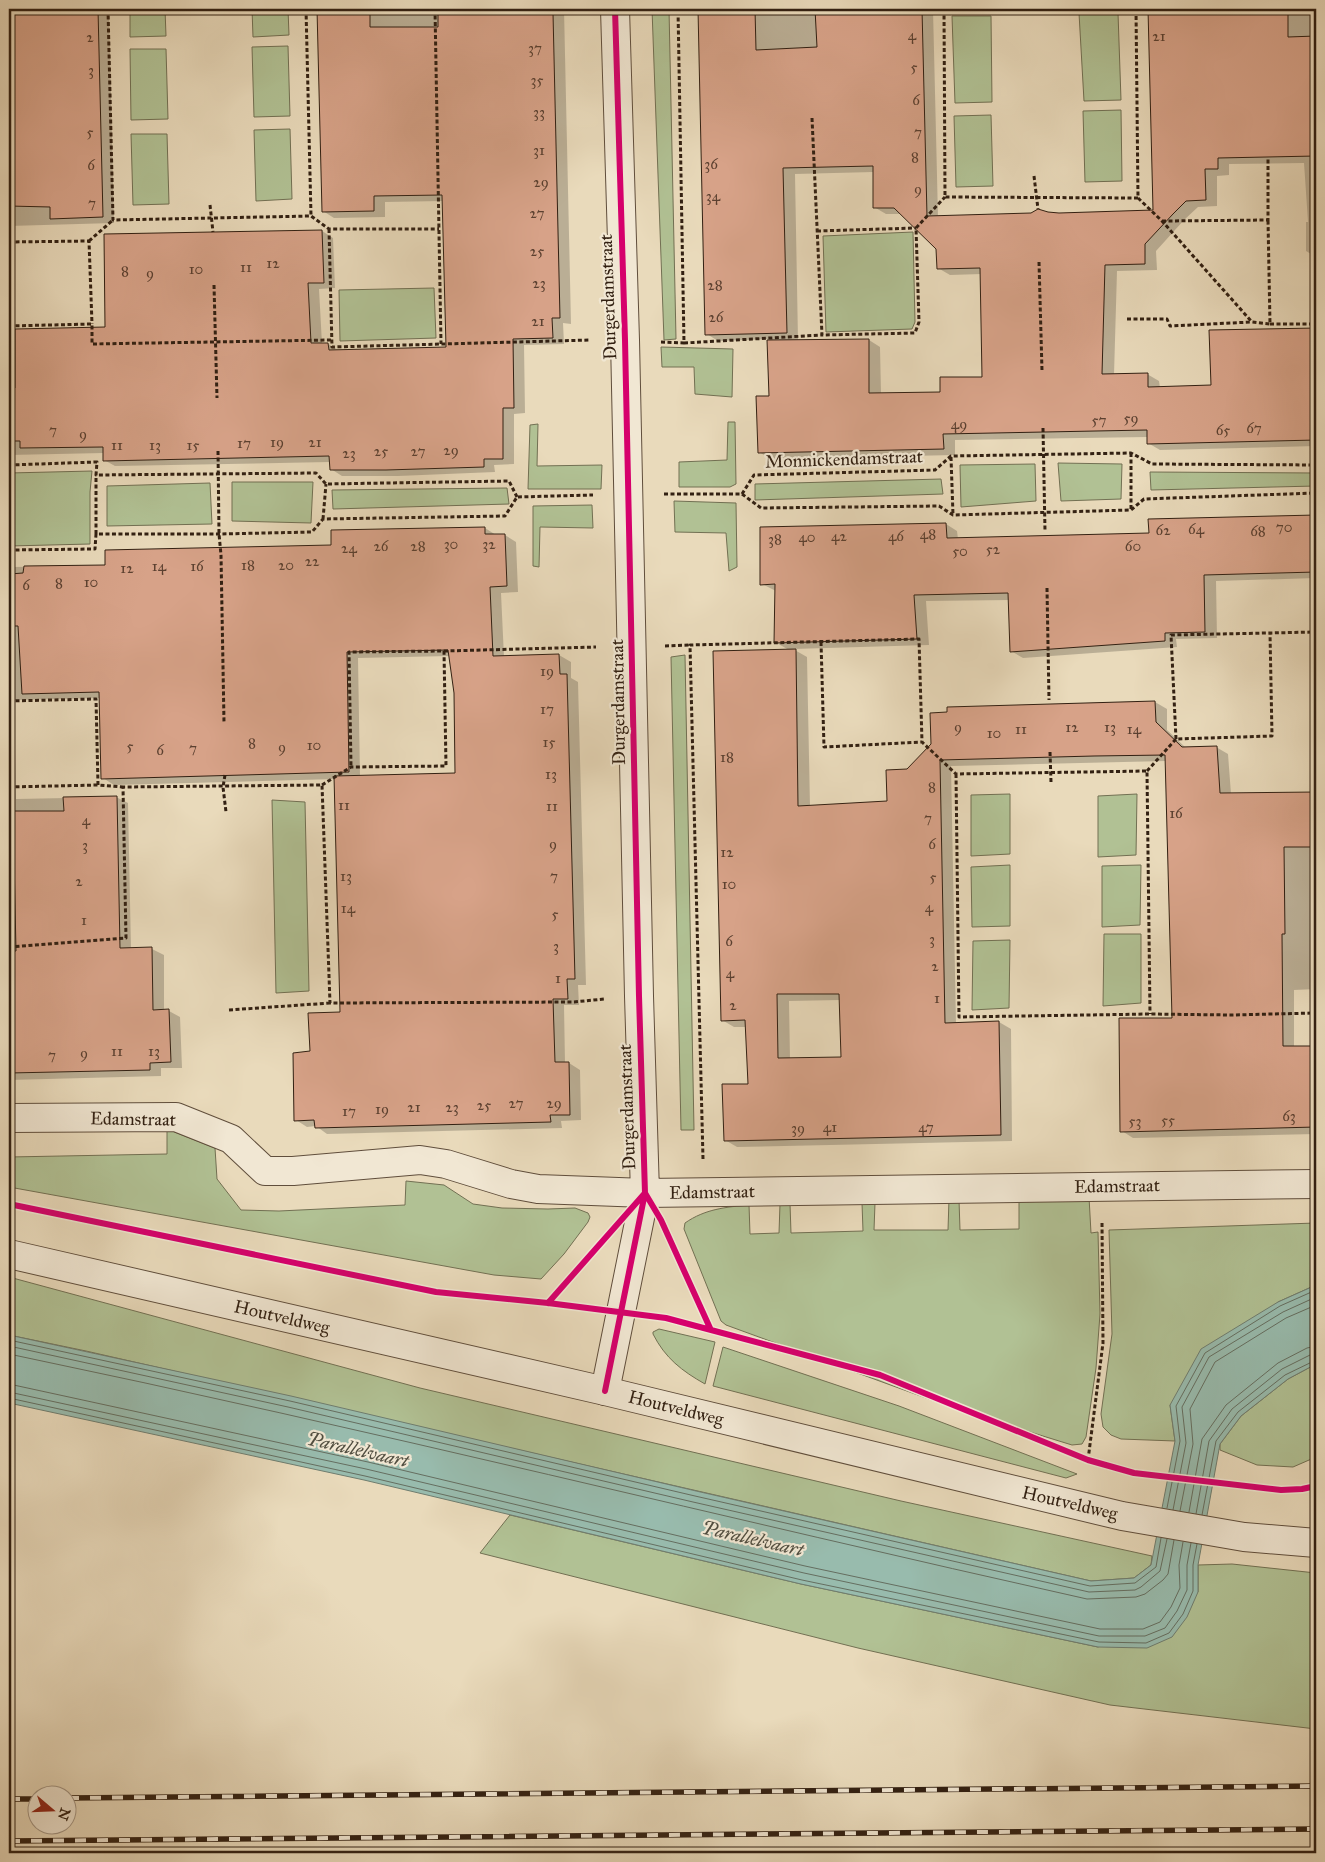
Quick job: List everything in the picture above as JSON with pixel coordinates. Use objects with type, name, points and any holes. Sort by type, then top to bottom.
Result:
[{"type":"street","name":"Durgerdamstraat","points":[[605,1391],[645,1193],[638,996],[625,340],[615,9]]},
{"type":"street","name":"Edamstraat","points":[[9,1118],[176,1117],[231,1139],[264,1171],[293,1171],[420,1160],[446,1164],[511,1184],[538,1189],[645,1193],[1316,1184]]},
{"type":"street","name":"Houtveldweg","points":[[9,1254],[605,1391],[1122,1516],[1244,1537],[1316,1543]]},
{"type":"path","points":[[108,9],[113,220]]},
{"type":"path","points":[[306,9],[310,216]]},
{"type":"path","points":[[435,9],[441,344]]},
{"type":"path","points":[[678,9],[684,343]]},
{"type":"path","points":[[329,229],[332,347],[625,340],[684,343],[915,333],[919,322],[916,228],[945,196],[944,9]]},
{"type":"path","points":[[1136,9],[1138,198]]},
{"type":"path","points":[[812,118],[822,336]]},
{"type":"path","points":[[1268,159],[1270,324]]},
{"type":"path","points":[[1034,176],[1038,209]]},
{"type":"path","points":[[945,196],[1138,198],[1162,221],[1252,322]]},
{"type":"path","points":[[210,205],[213,232]]},
{"type":"path","points":[[9,242],[89,241],[113,220],[310,216],[329,229],[439,229]]},
{"type":"path","points":[[1162,221],[1268,220]]},
{"type":"path","points":[[817,231],[916,228]]},
{"type":"path","points":[[89,241],[92,344],[332,340]]},
{"type":"path","points":[[1039,262],[1042,371]]},
{"type":"path","points":[[214,285],[217,398]]},
{"type":"path","points":[[1127,319],[1167,319],[1170,326],[1252,322],[1316,324]]},
{"type":"path","points":[[9,326],[92,324]]},
{"type":"path","points":[[1043,428],[1045,531]]},
{"type":"path","points":[[218,451],[224,722]]},
{"type":"path","points":[[1131,453],[1131,510]]},
{"type":"path","points":[[954,515],[951,456],[1131,453],[1152,464],[1316,465]]},
{"type":"path","points":[[9,465],[97,462],[96,534]]},
{"type":"path","points":[[96,475],[316,472],[326,484],[323,519]]},
{"type":"path","points":[[326,484],[508,481],[517,497]]},
{"type":"path","points":[[1047,588],[1049,700]]},
{"type":"path","points":[[1150,1014],[1147,771],[1176,739],[1171,635],[1316,632]]},
{"type":"path","points":[[1176,739],[1272,736],[1270,633]]},
{"type":"path","points":[[704,1192],[690,645],[919,639],[922,742],[956,774],[1147,771]]},
{"type":"path","points":[[821,642],[824,747],[922,742]]},
{"type":"path","points":[[351,767],[349,652],[632,646]]},
{"type":"path","points":[[9,787],[322,785],[351,767],[446,766],[444,651]]},
{"type":"path","points":[[9,701],[96,699],[98,785]]},
{"type":"path","points":[[1050,752],[1051,782]]},
{"type":"path","points":[[956,774],[959,1017],[1150,1014],[1231,1015],[1316,1012]]},
{"type":"path","points":[[225,775],[223,787],[226,812]]},
{"type":"path","points":[[322,785],[330,1003]]},
{"type":"path","points":[[9,947],[126,938],[123,787]]},
{"type":"path","points":[[229,1010],[330,1003],[574,1002],[638,996]]},
{"type":"path","points":[[1088,1460],[1103,1343],[1101,1186]]},
{"type":"path","points":[[1079,1456],[1097,1463]]},
{"type":"shaded area","points":[[130,9],[165,9],[166,36],[130,37]]},
{"type":"shaded area","points":[[252,9],[288,9],[289,35],[253,37]]},
{"type":"shaded area","points":[[652,9],[669,9],[676,339],[664,340]]},
{"type":"shaded area","points":[[1079,13],[1118,13],[1121,100],[1084,101]]},
{"type":"shaded area","points":[[952,16],[991,16],[992,102],[955,103]]},
{"type":"shaded area","points":[[288,46],[290,116],[254,117],[252,47]]},
{"type":"shaded area","points":[[130,49],[166,49],[168,119],[131,120]]},
{"type":"shaded area","points":[[1121,110],[1122,181],[1085,182],[1083,111]]},
{"type":"shaded area","points":[[991,115],[993,186],[956,187],[954,116]]},
{"type":"shaded area","points":[[290,129],[292,199],[256,201],[254,130]]},
{"type":"shaded area","points":[[131,134],[167,134],[169,204],[133,205]]},
{"type":"shaded area","points":[[913,232],[915,322],[912,329],[826,332],[823,236]]},
{"type":"shaded area","points":[[434,288],[436,338],[340,341],[339,290]]},
{"type":"shaded area","points":[[661,347],[733,349],[732,397],[695,394],[694,367],[662,367]]},
{"type":"shaded area","points":[[728,422],[735,422],[736,484],[730,487],[679,487],[679,462],[727,460]]},
{"type":"shaded area","points":[[538,424],[537,466],[602,465],[601,489],[528,489],[530,425]]},
{"type":"shaded area","points":[[1058,463],[1122,464],[1121,499],[1061,501]]},
{"type":"shaded area","points":[[1035,464],[1036,501],[961,507],[960,465]]},
{"type":"shaded area","points":[[92,471],[90,544],[9,546],[9,473]]},
{"type":"shaded area","points":[[1150,472],[1316,473],[1316,486],[1151,490]]},
{"type":"shaded area","points":[[941,479],[943,494],[755,500],[755,484]]},
{"type":"shaded area","points":[[232,482],[313,482],[311,523],[232,521]]},
{"type":"shaded area","points":[[210,483],[212,524],[107,526],[107,486]]},
{"type":"shaded area","points":[[507,488],[509,504],[333,509],[332,490]]},
{"type":"shaded area","points":[[674,501],[736,503],[737,567],[729,571],[726,533],[675,532]]},
{"type":"shaded area","points":[[592,505],[593,528],[540,527],[539,567],[533,566],[533,506]]},
{"type":"shaded area","points":[[685,655],[694,1130],[681,1130],[671,657]]},
{"type":"shaded area","points":[[1010,794],[1010,854],[971,856],[971,795]]},
{"type":"shaded area","points":[[1137,794],[1136,855],[1098,857],[1098,796]]},
{"type":"shaded area","points":[[272,800],[305,802],[309,991],[276,993]]},
{"type":"shaded area","points":[[1010,865],[1010,926],[972,927],[971,867]]},
{"type":"shaded area","points":[[1141,865],[1140,925],[1102,927],[1102,866]]},
{"type":"shaded area","points":[[1104,934],[1141,934],[1141,1003],[1103,1006]]},
{"type":"shaded area","points":[[1010,940],[1009,1008],[972,1010],[973,941]]},
{"type":"shaded area","points":[[167,1129],[215,1148],[217,1179],[241,1210],[279,1211],[405,1205],[406,1181],[444,1185],[473,1204],[502,1208],[575,1208],[588,1213],[590,1217],[564,1254],[541,1279],[494,1275],[9,1187],[9,1157],[167,1154]]},
{"type":"shaded area","points":[[1019,1197],[1089,1197],[1091,1233],[1098,1232],[1100,1314],[1096,1368],[1086,1437],[1082,1444],[1072,1445],[959,1410],[726,1325],[721,1321],[684,1229],[685,1223],[708,1212],[749,1205],[750,1234],[779,1233],[780,1204],[790,1204],[791,1233],[863,1231],[862,1203],[875,1203],[874,1230],[948,1230],[949,1199],[959,1200],[960,1230],[1019,1229]]},
{"type":"shaded area","points":[[1316,1223],[1316,1285],[1278,1302],[1170,1405],[1175,1441],[1121,1439],[1111,1435],[1103,1427],[1101,1414],[1112,1334],[1109,1230]]},
{"type":"shaded area","points":[[9,1277],[420,1388],[901,1501],[1152,1556],[1151,1565],[1134,1578],[1091,1581],[9,1335]]},
{"type":"shaded area","points":[[659,1329],[715,1342],[705,1384],[682,1369],[663,1350],[653,1334],[653,1332]]},
{"type":"shaded area","points":[[723,1347],[899,1406],[1077,1474],[1066,1478],[713,1386]]},
{"type":"shaded area","points":[[1316,1364],[1316,1457],[1293,1467],[1257,1465],[1220,1450],[1220,1444],[1241,1416],[1288,1379]]},
{"type":"shaded area","points":[[510,1515],[801,1584],[1098,1647],[1198,1592],[1198,1565],[1232,1564],[1316,1573],[1316,1729],[1110,1705],[858,1648],[480,1553]]},
{"type":"water","name":"Parallelvaart","points":[[1316,1285],[1316,1364],[1288,1379],[1241,1416],[1220,1444],[1198,1565],[1198,1592],[1187,1617],[1172,1637],[1147,1648],[1098,1647],[801,1584],[364,1480],[9,1403],[9,1335],[291,1396],[1091,1581],[1134,1578],[1151,1565],[1175,1441],[1170,1405],[1201,1349],[1278,1302]]},
{"type":"building","points":[[9,9],[98,9],[103,217],[50,219],[50,207],[9,206]]},
{"type":"building","points":[[317,9],[370,9],[370,27],[438,27],[438,12],[545,9],[545,13],[553,13],[560,318],[552,318],[553,338],[513,339],[514,408],[503,408],[503,459],[484,459],[484,467],[330,470],[329,456],[103,461],[103,447],[20,448],[20,441],[9,441],[9,388],[15,388],[15,329],[105,327],[104,234],[322,230],[324,283],[308,283],[311,343],[328,343],[329,350],[446,347],[442,195],[374,196],[374,211],[322,212]]},
{"type":"building","points":[[698,9],[755,9],[756,50],[817,47],[815,9],[922,9],[927,216],[1031,213],[1038,209],[1059,213],[1153,210],[1148,9],[1260,9],[1260,14],[1288,13],[1288,37],[1316,36],[1316,156],[1218,158],[1218,169],[1205,169],[1206,200],[1186,201],[1173,214],[1145,244],[1145,264],[1105,265],[1102,374],[1148,373],[1148,387],[1211,385],[1209,330],[1316,328],[1316,440],[1147,444],[1147,430],[943,434],[944,449],[758,453],[756,396],[769,396],[767,340],[869,339],[869,393],[940,392],[940,377],[982,377],[980,268],[937,269],[936,249],[894,208],[873,208],[873,166],[783,168],[787,333],[705,335]]},
{"type":"building","points":[[1316,515],[1316,572],[1204,575],[1205,632],[1165,633],[1165,641],[1010,652],[1008,593],[914,595],[917,639],[774,643],[775,584],[760,585],[760,527],[946,523],[947,538],[1149,533],[1148,519]]},
{"type":"building","points":[[485,527],[485,534],[505,534],[507,586],[490,587],[493,656],[559,654],[560,674],[567,674],[575,979],[567,979],[568,999],[553,999],[555,1062],[569,1062],[570,1115],[550,1115],[551,1122],[315,1128],[314,1120],[294,1121],[293,1053],[310,1051],[308,1013],[340,1012],[334,776],[455,773],[454,693],[448,650],[347,652],[349,772],[101,779],[99,692],[22,694],[18,626],[9,626],[9,574],[23,573],[24,566],[105,565],[105,550],[331,545],[331,530]]},
{"type":"building","points":[[796,649],[798,806],[887,801],[886,770],[907,769],[931,744],[930,713],[947,712],[947,707],[1155,701],[1156,722],[1182,747],[1217,746],[1220,793],[1316,792],[1316,847],[1284,847],[1285,934],[1282,934],[1283,1046],[1311,1046],[1311,1071],[1316,1071],[1316,1127],[1120,1132],[1119,1018],[1172,1018],[1165,755],[1094,756],[940,760],[945,1023],[999,1021],[1001,1135],[724,1141],[722,1084],[748,1084],[745,1020],[721,1021],[713,651]],"holes":[[[777,994],[839,994],[841,1057],[778,1058]]]},
{"type":"building","points":[[117,796],[120,948],[152,947],[153,1010],[169,1009],[171,1062],[150,1063],[150,1070],[9,1073],[9,951],[16,951],[13,811],[64,811],[63,797]]},
{"type":"railway","points":[[78,1798],[1316,1786]]},
{"type":"railway","points":[[9,1799],[28,1799]]},
{"type":"railway","points":[[9,1841],[1316,1829]]},
{"type":"cycle path","points":[[605,1391],[645,1193],[625,340],[615,9]]},
{"type":"cycle path","points":[[645,1193],[661,1220],[710,1328]]},
{"type":"cycle path","points":[[548,1303],[645,1193]]},
{"type":"cycle path","points":[[9,1204],[436,1292],[548,1303],[666,1318],[880,1375],[1088,1460],[1134,1473],[1281,1490],[1316,1486]]}]
